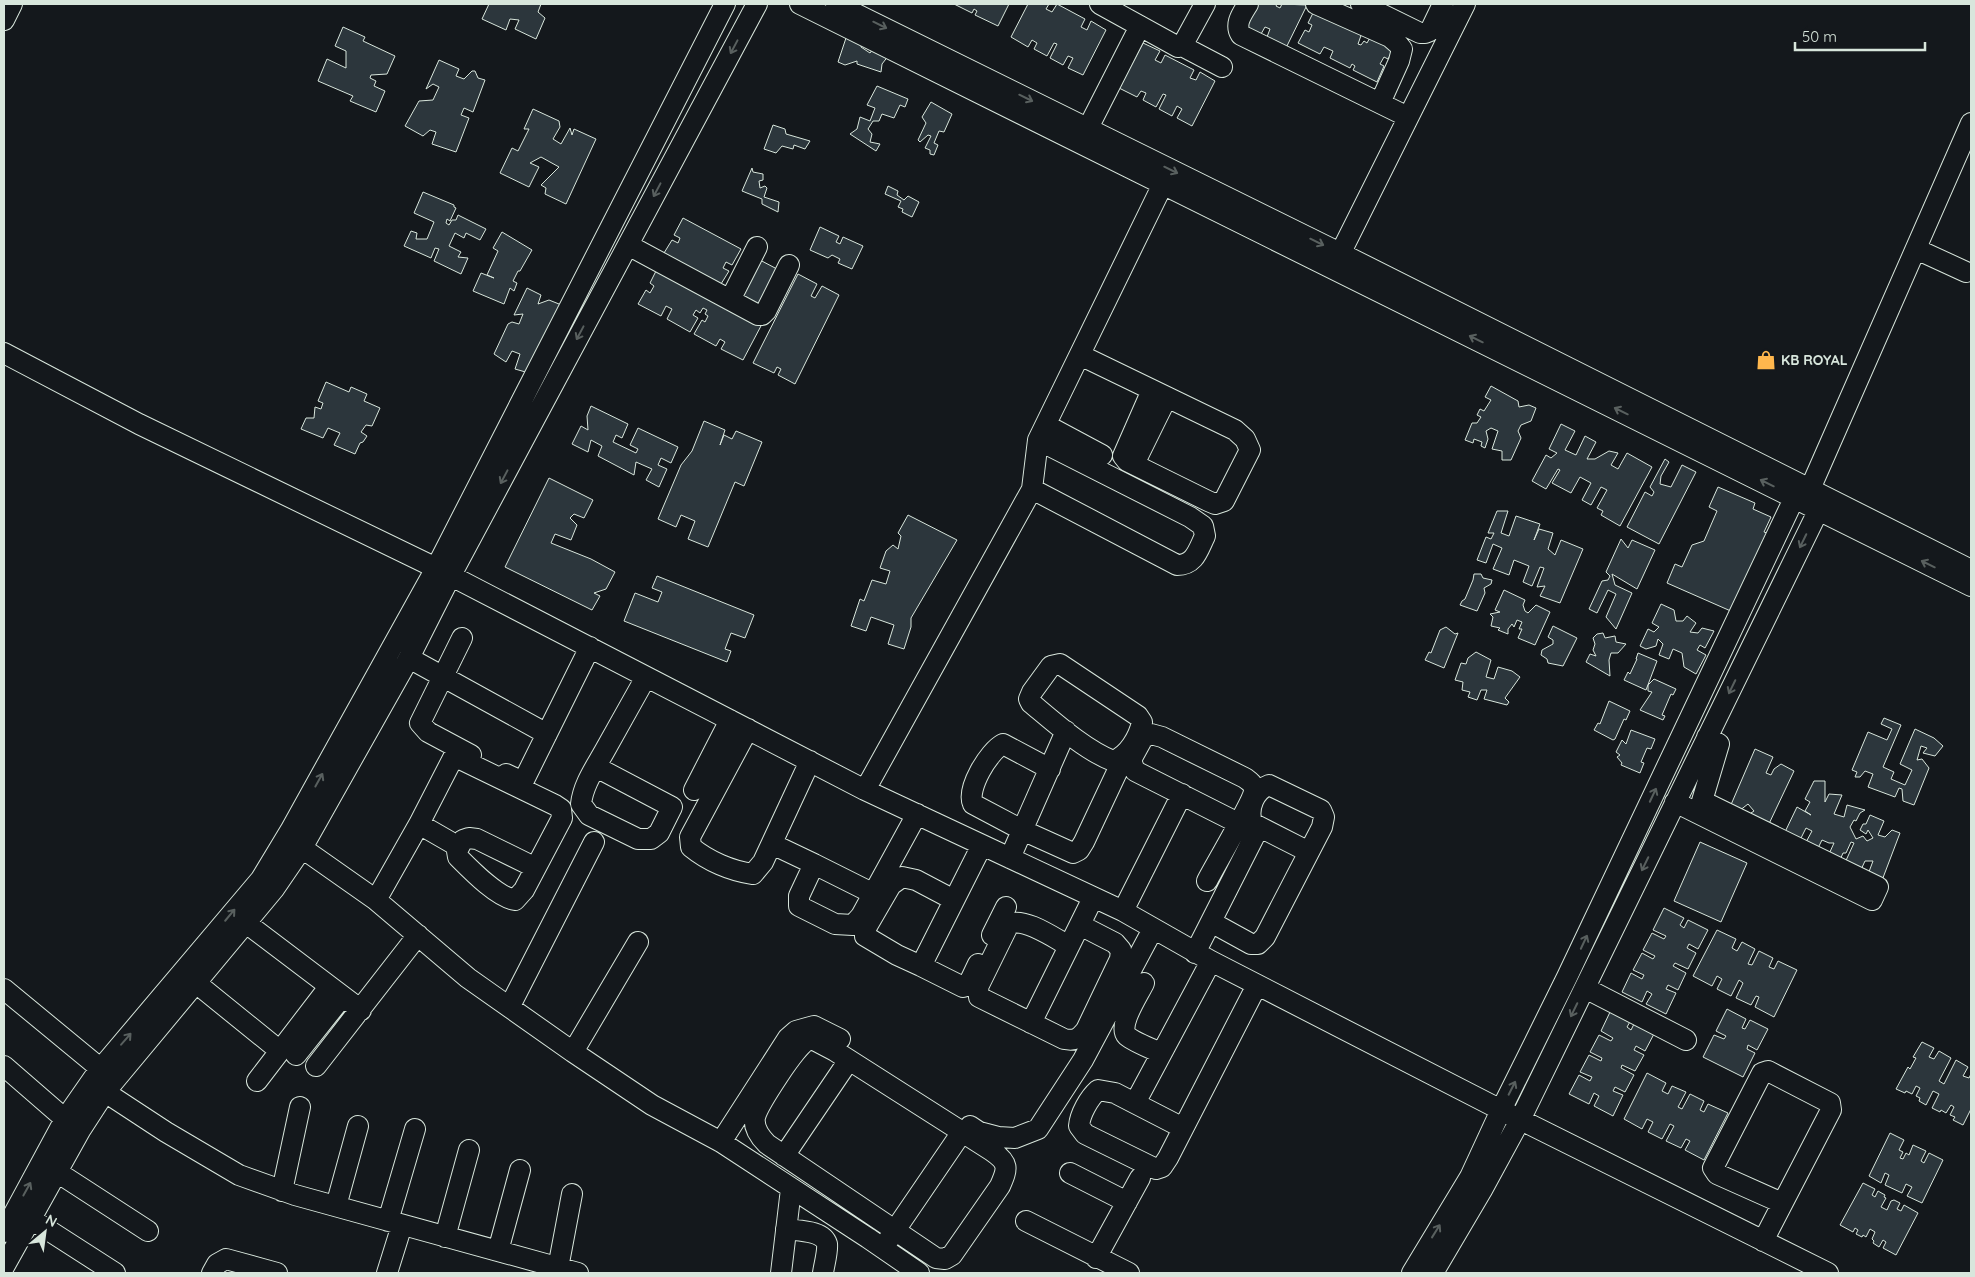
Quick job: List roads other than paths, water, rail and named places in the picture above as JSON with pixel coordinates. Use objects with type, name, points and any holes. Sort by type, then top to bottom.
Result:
[{"type":"street","points":[[4,20],[12,4]]},
{"type":"street","points":[[10,1273],[4,1268],[56,1172],[73,1124],[105,1092],[246,923],[274,889],[302,848],[409,658],[443,571],[725,4]]},
{"type":"street","points":[[4,1232],[73,1124],[101,1069],[261,879],[443,571],[628,245],[756,4]]},
{"type":"street","points":[[800,4],[1162,184],[1336,261]]},
{"type":"street","points":[[836,4],[1088,128],[1336,261],[1810,496],[1971,570]]},
{"type":"street","points":[[1100,4],[1178,47],[1182,46],[1222,67]]},
{"type":"street","points":[[1248,4],[1238,24],[1238,30],[1241,35],[1408,117]]},
{"type":"street","points":[[1316,4],[1390,37],[1402,49],[1399,61],[1380,103]]},
{"type":"street","points":[[1361,4],[1420,33],[1430,31],[1443,4]]},
{"type":"street","points":[[1336,261],[1465,4]]},
{"type":"street","points":[[1182,46],[1198,6]]},
{"type":"street","points":[[1088,128],[1140,26]]},
{"type":"street","points":[[1433,1273],[1482,1190],[1520,1120],[1707,737],[1971,123]]},
{"type":"street","points":[[865,790],[1032,489],[1042,433],[1162,184]]},
{"type":"street","points":[[628,245],[758,315],[762,315],[766,311],[790,266]]},
{"type":"street","points":[[730,300],[757,247]]},
{"type":"street","points":[[1916,249],[1966,272]]},
{"type":"street","points":[[4,353],[139,424],[443,571],[865,790],[1123,912],[1203,957],[1520,1120],[1828,1273]]},
{"type":"street","points":[[1080,355],[1235,430],[1245,439],[1250,450],[1224,500],[1215,504],[1127,461],[1123,456],[1160,394]]},
{"type":"street","points":[[1042,433],[1102,455]]},
{"type":"street","points":[[1032,489],[1139,547],[1177,565],[1186,565],[1192,561],[1206,536],[1203,526],[1190,517],[1042,433]]},
{"type":"street","points":[[1810,496],[1971,586]]},
{"type":"street","points":[[1412,1273],[1470,1177],[1501,1110],[1810,496]]},
{"type":"street","points":[[462,638],[420,723],[428,732],[523,782],[559,797],[566,794],[601,734]]},
{"type":"street","points":[[523,782],[590,647]]},
{"type":"street","points":[[409,658],[547,734]]},
{"type":"street","points":[[1050,768],[1003,744],[996,747],[988,758],[972,790],[970,799],[973,804],[1022,830],[1073,853],[1079,850],[1084,842],[1124,757],[1141,730],[1142,722],[1138,716],[1060,664],[1051,666],[1032,692],[1029,699],[1031,703],[1066,731],[1105,758],[1113,761],[1124,757]]},
{"type":"street","points":[[646,677],[596,767],[582,796],[581,804],[589,815],[638,840],[652,839],[659,833],[672,807]]},
{"type":"street","points":[[694,790],[730,720]]},
{"type":"street","points":[[748,729],[690,837],[691,846],[700,854],[737,872],[753,874],[763,862],[810,761]]},
{"type":"street","points":[[1010,858],[1066,731]]},
{"type":"street","points":[[1207,881],[1238,823],[1254,792],[1253,784],[1245,778],[1162,737],[1151,734],[1144,738],[1132,758],[1135,770],[1238,823]]},
{"type":"street","points":[[418,737],[555,804],[561,809],[562,818],[534,867],[524,890],[515,900],[508,899],[473,872],[458,857],[457,851],[463,840],[477,839],[534,867]]},
{"type":"street","points":[[1700,808],[1719,744],[1707,737]]},
{"type":"street","points":[[376,900],[419,824],[454,756]]},
{"type":"street","points":[[596,767],[692,816]]},
{"type":"street","points":[[1211,922],[1251,944],[1258,944],[1264,937],[1309,852],[1322,827],[1324,818],[1321,810],[1278,787],[1269,784],[1261,788],[1248,814],[1252,823],[1309,852]]},
{"type":"street","points":[[1123,912],[1182,794]]},
{"type":"street","points":[[1675,802],[1700,808],[1878,887],[1872,900],[1700,808]]},
{"type":"street","points":[[814,864],[799,896],[799,906],[835,924],[853,925],[861,916],[874,894],[917,814]]},
{"type":"street","points":[[419,824],[459,847]]},
{"type":"street","points":[[1135,1102],[1161,1054],[1203,957],[1211,922],[1259,827]]},
{"type":"street","points":[[290,831],[302,848],[376,900],[468,978],[573,1052],[652,1105],[721,1142],[919,1273]]},
{"type":"street","points":[[510,1006],[594,842]]},
{"type":"street","points":[[772,844],[874,894]]},
{"type":"street","points":[[921,966],[982,845]]},
{"type":"street","points":[[954,900],[916,880],[902,877],[891,885],[866,928],[865,936],[957,985],[968,985],[1006,907]]},
{"type":"street","points":[[1031,1024],[1093,898]]},
{"type":"street","points":[[1069,946],[1026,923],[1015,921],[1009,924],[978,987],[979,997],[1064,1039],[1080,1038],[1086,1030],[1120,959],[1121,950],[1115,943],[1080,925]]},
{"type":"street","points":[[246,923],[361,1010]]},
{"type":"street","points":[[721,1142],[788,1038],[796,1031],[814,1026],[832,1034],[979,1132],[998,1137],[1015,1138],[1038,1129],[1083,1060],[1153,928]]},
{"type":"street","points":[[316,1066],[418,935]]},
{"type":"street","points":[[573,1052],[638,942]]},
{"type":"street","points":[[196,983],[288,1053]]},
{"type":"street","points":[[1144,983],[1124,1023],[1123,1030],[1127,1036],[1161,1054]]},
{"type":"street","points":[[1183,1128],[1116,1093],[1098,1090],[1092,1095],[1079,1120],[1079,1126],[1085,1134],[1156,1169],[1162,1167],[1168,1158],[1257,985]]},
{"type":"street","points":[[1585,988],[1686,1040]]},
{"type":"street","points":[[4,989],[101,1069]]},
{"type":"street","points":[[257,1081],[288,1053],[336,992]]},
{"type":"street","points":[[814,1040],[849,1060],[1001,1157],[1006,1164],[1006,1173],[1000,1186],[952,1256],[945,1259],[936,1258],[760,1138],[755,1117],[762,1100],[798,1048],[806,1041],[814,1040]]},
{"type":"street","points":[[784,1156],[849,1060]]},
{"type":"street","points":[[4,1066],[73,1124]]},
{"type":"street","points":[[1763,1241],[1831,1110],[1830,1103],[1768,1071],[1762,1073],[1713,1168],[1717,1174],[1782,1203]]},
{"type":"street","points":[[105,1092],[166,1132],[240,1175],[336,1206],[578,1273]]},
{"type":"street","points":[[282,1190],[300,1107]]},
{"type":"street","points":[[336,1206],[358,1126]]},
{"type":"street","points":[[387,1273],[395,1223],[415,1129]]},
{"type":"street","points":[[883,1248],[962,1132]]},
{"type":"street","points":[[445,1237],[469,1150]]},
{"type":"street","points":[[498,1252],[520,1170]]},
{"type":"street","points":[[56,1172],[148,1231]]},
{"type":"street","points":[[1070,1173],[1127,1202]]},
{"type":"street","points":[[1096,1258],[1140,1178]]},
{"type":"street","points":[[781,1273],[791,1189]]},
{"type":"street","points":[[558,1268],[572,1194]]},
{"type":"street","points":[[31,1219],[114,1273]]},
{"type":"street","points":[[1026,1221],[1129,1273]]},
{"type":"street","points":[[786,1229],[816,1233],[822,1236],[827,1245],[823,1273]]},
{"type":"street","points":[[212,1273],[218,1264],[226,1259],[277,1273]]},
{"type":"place","name":"KB ROYAL","points":[[1766,360]]}]
